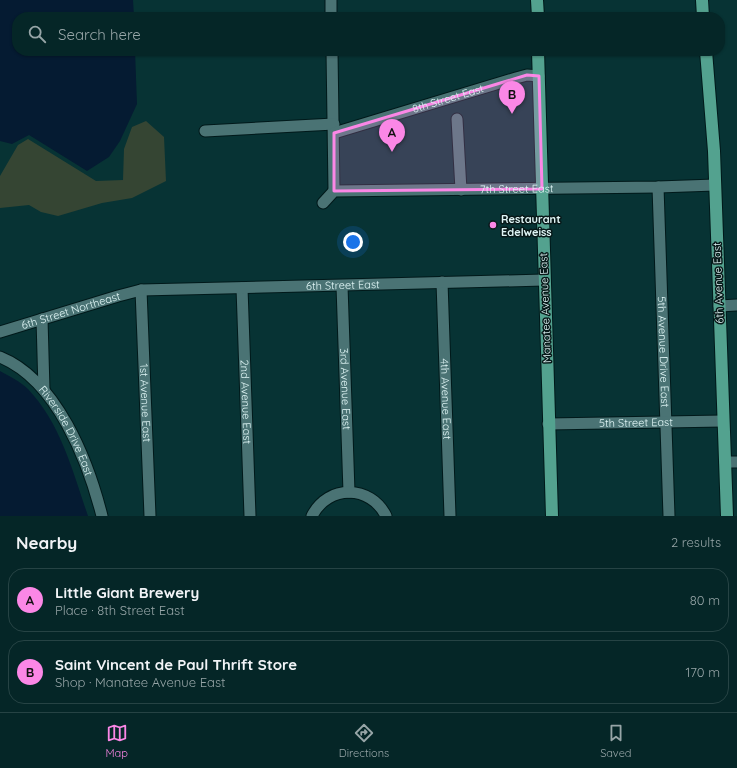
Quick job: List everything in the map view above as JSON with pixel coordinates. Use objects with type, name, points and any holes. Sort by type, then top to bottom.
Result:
[{"type":"main road","points":[[537,0],[538,12]]},
{"type":"main road","points":[[702,0],[703,12]]},
{"type":"main road","name":"Manatee Avenue East","points":[[538,56],[548,424],[552,516]]},
{"type":"main road","name":"6th Avenue East","points":[[706,56],[716,185],[723,421],[731,462],[727,516]]},
{"type":"street","points":[[331,0],[331,12]]},
{"type":"street","points":[[323,203],[334,191],[332,56]]},
{"type":"street","name":"8th Street East","points":[[205,130],[334,128],[522,77],[539,76]]},
{"type":"street","points":[[457,120],[461,190]]},
{"type":"street","name":"7th Street East","points":[[334,191],[542,189],[716,185]]},
{"type":"street","name":"5th Avenue Drive East","points":[[658,187],[669,516]]},
{"type":"street","name":"6th Street East","points":[[141,290],[544,280]]},
{"type":"street","name":"4th Avenue East","points":[[442,282],[450,516]]},
{"type":"street","name":"3rd Avenue East","points":[[342,286],[349,492]]},
{"type":"street","name":"2nd Avenue East","points":[[242,288],[250,516]]},
{"type":"street","name":"6th Street Northeast","points":[[0,332],[141,290]]},
{"type":"street","name":"1st Avenue East","points":[[141,290],[150,516]]},
{"type":"street","points":[[719,306],[737,305]]},
{"type":"street","name":"Riverside Drive East","points":[[42,319],[44,390],[67,423],[84,461],[102,516]]},
{"type":"street","points":[[0,357],[15,366],[44,390]]},
{"type":"street","name":"5th Street East","points":[[548,424],[723,421]]},
{"type":"street","points":[[312,516],[325,500],[336,494],[349,492],[361,494],[371,499],[381,507],[386,516]]},
{"type":"highlighted area","points":[[527,75],[539,76],[542,189],[334,191],[334,133]]},
{"type":"green space","points":[[146,121],[164,137],[166,181],[132,198],[102,203],[58,216],[41,212],[29,205],[0,208],[0,176],[18,145],[28,139],[96,181],[123,180],[124,149],[132,127]]},
{"type":"water","points":[[0,0],[133,0],[134,12],[12,12],[12,56],[135,56],[137,104],[120,141],[109,157],[87,171],[29,135],[12,144],[0,141]]},
{"type":"water","points":[[0,371],[28,389],[49,417],[65,449],[88,516],[0,516]]},
{"type":"place","name":"Saint Vincent de Paul Thrift Store","points":[[512,114]]},
{"type":"place","name":"Little Giant Brewery","points":[[392,152]]},
{"type":"place","name":"Restaurant Edelweiss","points":[[493,225]]}]
